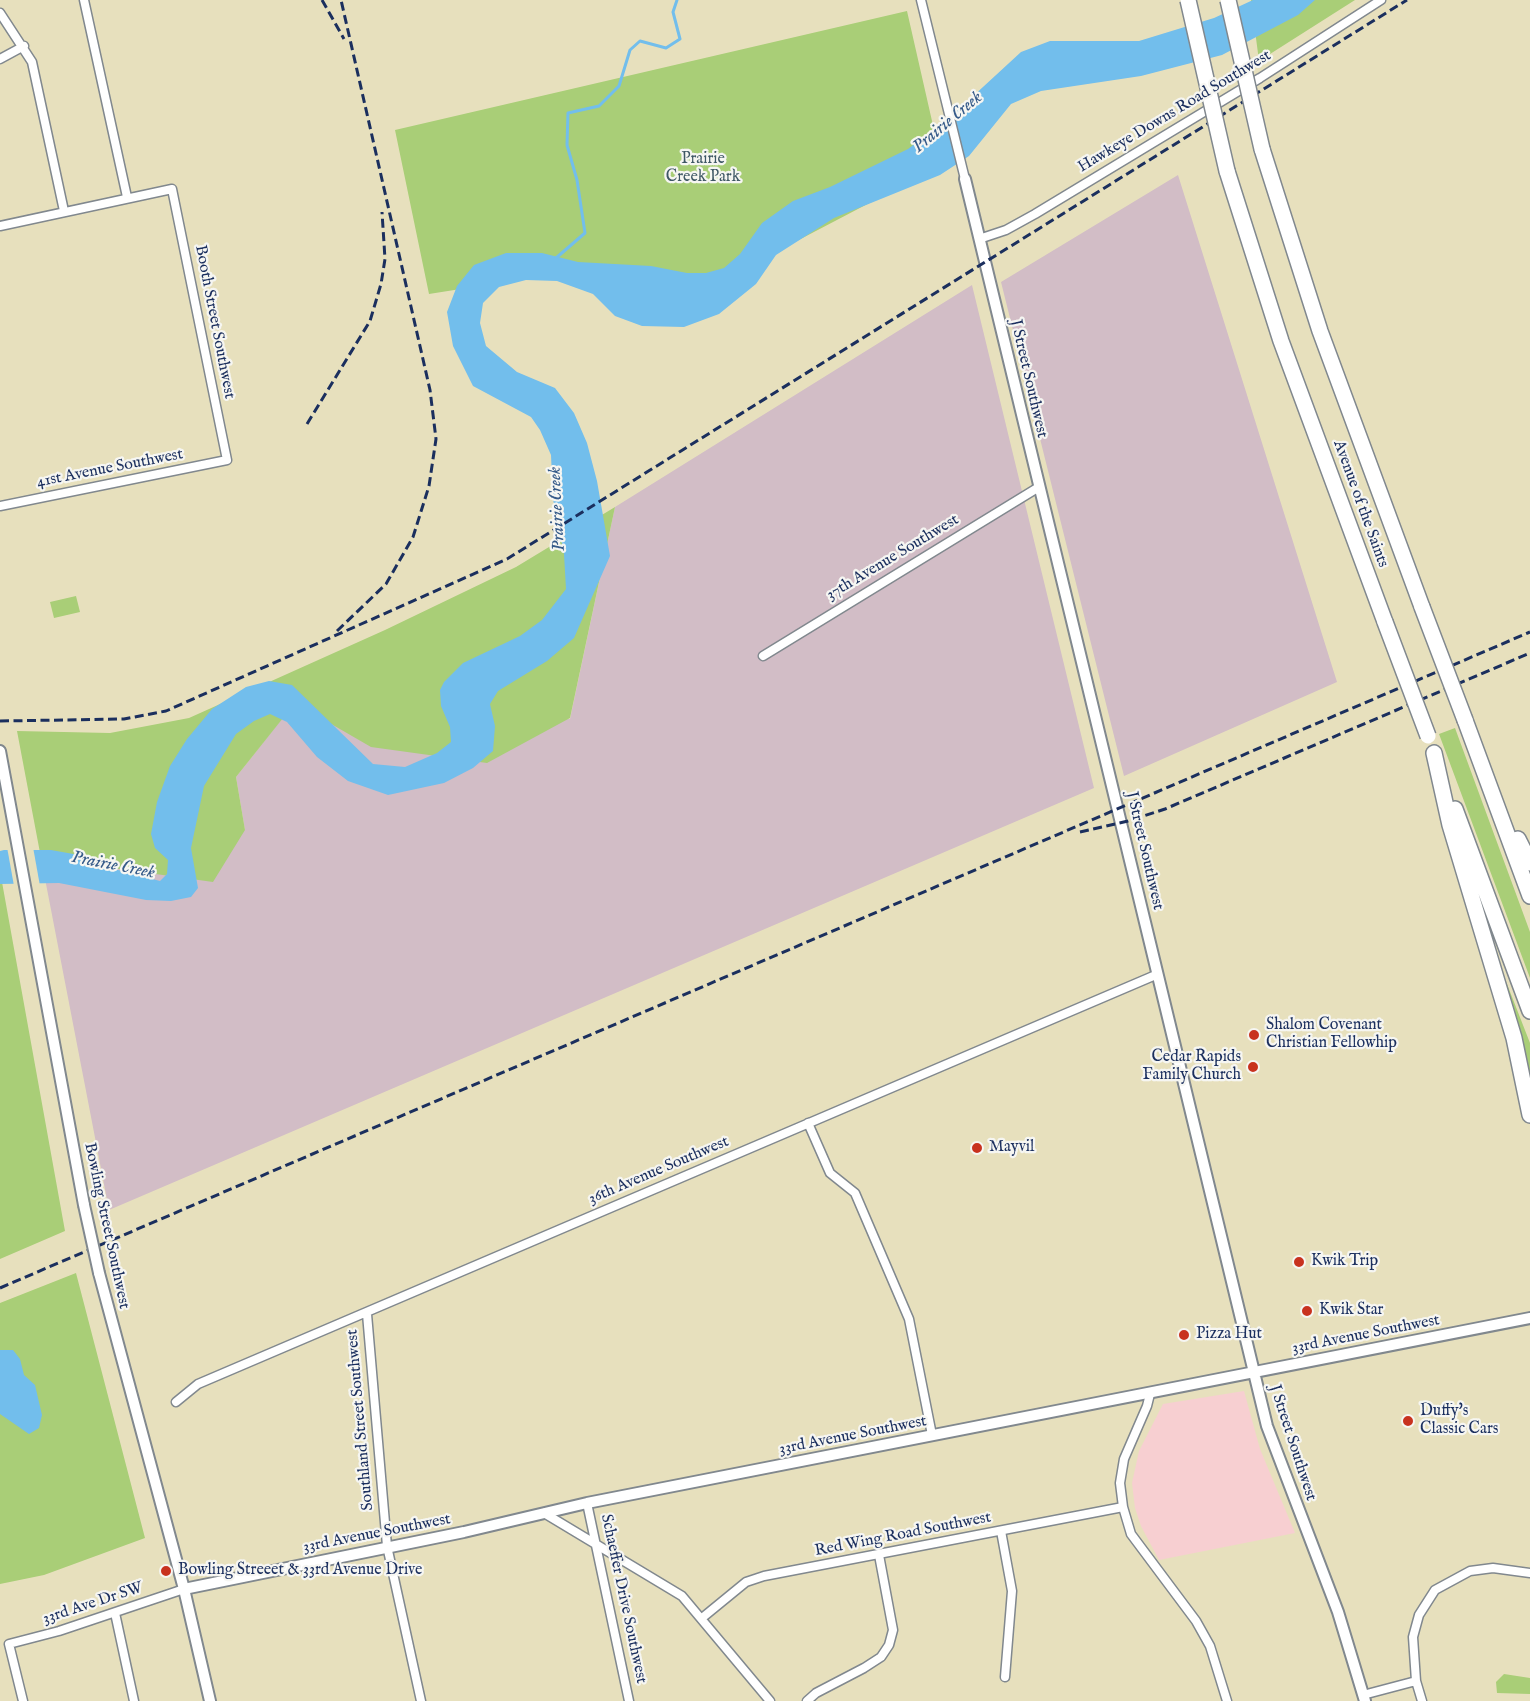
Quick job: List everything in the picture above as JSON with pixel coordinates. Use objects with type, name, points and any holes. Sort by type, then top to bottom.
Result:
[{"type":"highway","name":"Avenue of the Saints","points":[[1188,0],[1227,171],[1281,341],[1530,1011]]},
{"type":"highway","name":"Avenue of the Saints","points":[[1228,0],[1262,149],[1320,331],[1530,896]]},
{"type":"highway","points":[[1434,753],[1450,825],[1515,1038],[1530,1115]]},
{"type":"highway","points":[[1482,766],[1530,863]]},
{"type":"street","points":[[0,226],[127,197],[84,0]]},
{"type":"street","name":"J Street Southwest","points":[[921,0],[1267,1426],[1338,1612],[1364,1698]]},
{"type":"street","name":"Hawkeye Downs Road Southwest","points":[[979,239],[1035,214],[1260,78],[1381,0]]},
{"type":"street","points":[[0,13],[24,46],[32,62],[64,212]]},
{"type":"street","points":[[0,59],[24,46]]},
{"type":"street","name":"Booth Street Southwest","points":[[127,197],[172,189],[227,460]]},
{"type":"street","name":"41st Avenue Southwest","points":[[0,506],[227,460]]},
{"type":"street","name":"37th Avenue Southwest","points":[[763,656],[1039,487]]},
{"type":"street","name":"Bowling Street Southwest","points":[[0,751],[84,1205],[99,1273],[135,1415],[184,1589],[210,1701]]},
{"type":"street","name":"36th Avenue Southwest","points":[[176,1402],[198,1384],[367,1314],[1158,974]]},
{"type":"street","points":[[808,1124],[830,1173],[855,1193],[909,1319],[932,1436]]},
{"type":"street","name":"Southland Street Southwest","points":[[367,1314],[387,1546],[422,1701]]},
{"type":"street","name":"33rd Avenue Southwest","points":[[184,1589],[587,1503],[1530,1318]]},
{"type":"street","points":[[1150,1394],[1125,1459],[1120,1483],[1123,1507],[1131,1534],[1201,1629],[1221,1676],[1227,1701]]},
{"type":"street","name":"Schaeffer Drive Southwest","points":[[587,1503],[629,1701]]},
{"type":"street","name":"Red Wing Road Southwest","points":[[702,1618],[746,1582],[1123,1507]]},
{"type":"street","points":[[544,1513],[682,1596],[770,1701]]},
{"type":"street","points":[[1000,1531],[1012,1591],[1005,1677]]},
{"type":"street","points":[[807,1701],[816,1693],[881,1657],[889,1645],[892,1629],[879,1555]]},
{"type":"street","points":[[1421,1701],[1416,1681],[1413,1637],[1422,1608],[1435,1590],[1470,1571],[1493,1568],[1530,1574]]},
{"type":"street","name":"33rd Ave Dr SW","points":[[23,1701],[9,1644],[115,1613],[184,1589]]},
{"type":"street","points":[[115,1613],[134,1701]]},
{"type":"street","points":[[1364,1698],[1416,1681]]},
{"type":"shaded area","points":[[1178,175],[1337,682],[1124,776],[1001,282]]},
{"type":"shaded area","points":[[972,285],[1094,788],[109,1210],[41,858],[245,830],[236,777],[295,702],[570,719],[615,507]]},
{"type":"shaded area","points":[[1244,1391],[1260,1449],[1295,1533],[1159,1560],[1141,1526],[1135,1508],[1132,1483],[1139,1451],[1163,1404]]},
{"type":"green space","points":[[1251,0],[1355,0],[1259,61]]},
{"type":"green space","name":"Prairie Creek Park","points":[[907,11],[942,165],[728,277],[549,275],[429,294],[395,130]]},
{"type":"green space","points":[[615,507],[570,718],[487,763],[371,747],[295,703],[236,777],[245,830],[213,882],[41,858],[17,731],[110,733],[189,718],[385,630],[516,567]]},
{"type":"green space","points":[[76,596],[80,612],[54,618],[50,602]]},
{"type":"green space","points":[[1455,728],[1530,932],[1530,978],[1439,734]]},
{"type":"green space","points":[[0,871],[65,1231],[0,1259]]},
{"type":"green space","points":[[1498,961],[1530,1043],[1530,1092]]},
{"type":"green space","points":[[76,1273],[145,1538],[44,1575],[0,1584],[0,1303]]},
{"type":"green space","points":[[1504,1674],[1530,1678],[1530,1694],[1497,1693],[1496,1682]]},
{"type":"water","name":"Prairie Creek","points":[[1253,0],[1315,0],[1298,15],[1222,55],[1141,76],[1041,91],[1011,104],[969,156],[940,175],[834,218],[776,255],[756,284],[719,314],[684,327],[642,326],[615,316],[593,294],[557,281],[526,280],[499,287],[483,303],[480,323],[486,346],[517,372],[555,388],[574,413],[587,443],[597,481],[610,556],[574,638],[547,661],[498,691],[490,704],[495,726],[493,751],[473,768],[444,783],[388,795],[348,781],[317,757],[287,722],[270,714],[254,721],[236,734],[204,786],[191,848],[198,888],[191,897],[171,901],[146,900],[59,883],[0,884],[0,851],[4,850],[51,850],[79,855],[99,865],[160,881],[167,874],[168,860],[155,848],[151,834],[157,802],[170,766],[187,739],[212,709],[246,687],[269,681],[292,685],[373,764],[405,767],[437,753],[451,742],[450,727],[441,706],[440,690],[444,682],[463,663],[520,636],[542,620],[566,589],[564,554],[553,499],[551,455],[540,430],[531,417],[473,386],[453,346],[447,312],[457,286],[474,265],[506,253],[542,253],[578,262],[651,266],[687,273],[706,273],[724,268],[740,254],[762,223],[793,201],[830,187],[908,149],[958,110],[1021,52],[1050,41],[1139,41],[1214,18]]},
{"type":"water","points":[[0,1350],[13,1350],[20,1359],[24,1375],[35,1385],[42,1415],[39,1428],[29,1434],[0,1414]]},
{"type":"pier","points":[[7,847],[33,847],[40,886],[14,886]]},
{"type":"waterway","points":[[556,258],[585,233],[577,180],[567,145],[568,113],[599,106],[619,86],[630,50],[640,41],[666,48],[680,39],[673,12],[677,0]]},
{"type":"railway","points":[[322,0],[344,39]]},
{"type":"railway","points":[[337,631],[386,584],[413,537],[429,486],[436,439],[430,390],[341,0]]},
{"type":"railway","points":[[0,721],[124,719],[166,711],[507,559],[1407,0]]},
{"type":"railway","points":[[307,424],[370,321],[381,284],[385,259],[382,212]]},
{"type":"railway","points":[[0,1288],[1530,632]]},
{"type":"railway","points":[[1080,832],[1128,821],[1165,809],[1530,653]]},
{"type":"place","name":"Shalom Covenant Christian Fellowhip","points":[[1254,1035]]},
{"type":"place","name":"Cedar Rapids Family Church","points":[[1253,1067]]},
{"type":"place","name":"Mayvil","points":[[977,1148]]},
{"type":"place","name":"Kwik Trip","points":[[1299,1262]]},
{"type":"place","name":"Kwik Star","points":[[1307,1311]]},
{"type":"place","name":"Pizza Hut","points":[[1184,1335]]},
{"type":"place","name":"Duffy's Classic Cars","points":[[1408,1421]]},
{"type":"place","name":"Bowling Streeet & 33rd Avenue Drive","points":[[166,1571]]}]
